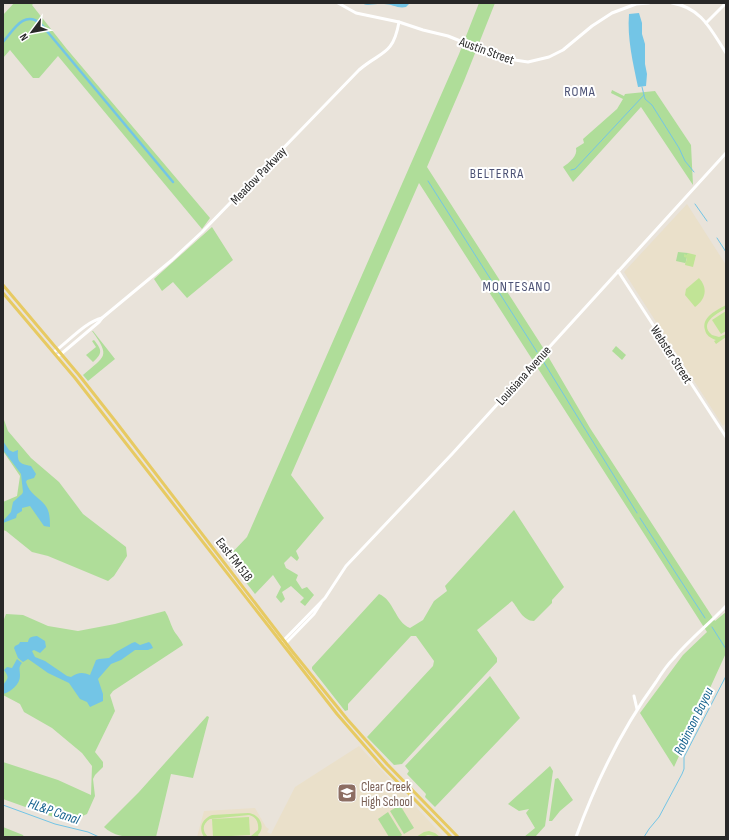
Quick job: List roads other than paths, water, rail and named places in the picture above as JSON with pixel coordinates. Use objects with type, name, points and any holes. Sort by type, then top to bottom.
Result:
[{"type":"main road","name":"East FM 518","points":[[3,286],[58,350],[116,422],[337,714],[384,767],[451,837]]},
{"type":"main road","name":"East FM 518","points":[[3,293],[54,352],[257,608]]},
{"type":"main road","name":"East FM 518","points":[[284,643],[369,744],[458,837]]},
{"type":"main road","points":[[310,680],[314,678]]},
{"type":"main road","points":[[337,714],[340,711]]},
{"type":"main road","points":[[366,747],[369,744]]},
{"type":"main road","points":[[384,767],[387,764]]},
{"type":"main road","points":[[408,792],[411,788]]},
{"type":"main road","points":[[444,829],[447,825]]},
{"type":"street","name":"Austin Street","points":[[338,3],[356,13],[399,22],[448,36],[502,58],[528,62],[549,57],[564,50],[592,26],[612,13],[636,4],[649,3]]},
{"type":"street","points":[[672,3],[680,4],[694,11],[706,23],[726,53]]},
{"type":"street","points":[[706,23],[726,3]]},
{"type":"street","name":"Meadow Parkway","points":[[57,356],[99,322],[193,240],[359,70],[386,52],[395,37],[399,22]]},
{"type":"street","name":"Louisiana Avenue","points":[[284,643],[323,599],[346,566],[452,454],[726,152]]},
{"type":"street","name":"Webster Street","points":[[618,271],[726,437]]},
{"type":"street","name":"Meadow Parkway","points":[[54,352],[86,326],[102,318]]},
{"type":"street","points":[[576,837],[587,807],[612,751],[637,709],[673,659],[692,637],[726,606]]},
{"type":"street","points":[[634,696],[637,709]]},
{"type":"water","points":[[361,3],[410,3],[406,7],[398,7],[387,4],[367,5]]},
{"type":"water","points":[[639,13],[645,44],[645,64],[647,74],[646,86],[638,87],[631,50],[629,14]]},
{"type":"water","points":[[3,441],[9,450],[13,452],[18,450],[20,462],[31,466],[36,474],[34,478],[27,480],[26,482],[32,493],[47,507],[50,527],[44,526],[30,506],[22,508],[22,511],[17,514],[16,518],[3,523],[11,512],[13,502],[23,492],[21,474],[3,450]]},
{"type":"water","points":[[37,636],[45,641],[46,647],[40,653],[34,650],[32,651],[35,657],[45,661],[67,676],[71,677],[80,673],[90,675],[96,660],[109,658],[116,652],[132,643],[135,642],[140,645],[149,642],[153,648],[148,650],[135,650],[121,660],[111,664],[98,679],[103,694],[103,701],[90,707],[87,702],[80,699],[69,683],[48,673],[28,659],[23,662],[18,658],[14,648],[15,646],[20,642],[28,642],[30,638]]},
{"type":"water","points":[[17,659],[22,663],[20,667],[20,679],[12,690],[3,694],[3,685],[8,678],[4,670],[7,667],[12,668]]},
{"type":"waterway","points":[[3,42],[19,23],[24,20],[35,20],[41,24],[173,182]]},
{"type":"waterway","points":[[642,87],[645,99],[652,105],[679,148],[685,161],[694,172]]},
{"type":"waterway","points":[[571,170],[575,169],[644,95]]},
{"type":"waterway","points":[[428,181],[537,352]]},
{"type":"waterway","points":[[695,204],[707,221]]},
{"type":"waterway","points":[[717,238],[726,252]]},
{"type":"waterway","points":[[543,361],[637,513]]},
{"type":"waterway","points":[[640,518],[705,618]]},
{"type":"waterway","points":[[712,627],[726,649]]},
{"type":"waterway","name":"Robinson Bayou","points":[[644,837],[659,817],[682,774],[684,769],[684,757],[726,676]]},
{"type":"waterway","name":"HL&P Canal","points":[[3,805],[55,824],[88,832],[99,837]]},
{"type":"place","name":"Clear Creek High School","points":[[347,793]]},
{"type":"district","name":"ROMA","points":[[580,91]]},
{"type":"district","name":"BELTERRA","points":[[497,173]]},
{"type":"district","name":"MONTESANO","points":[[517,286]]}]
